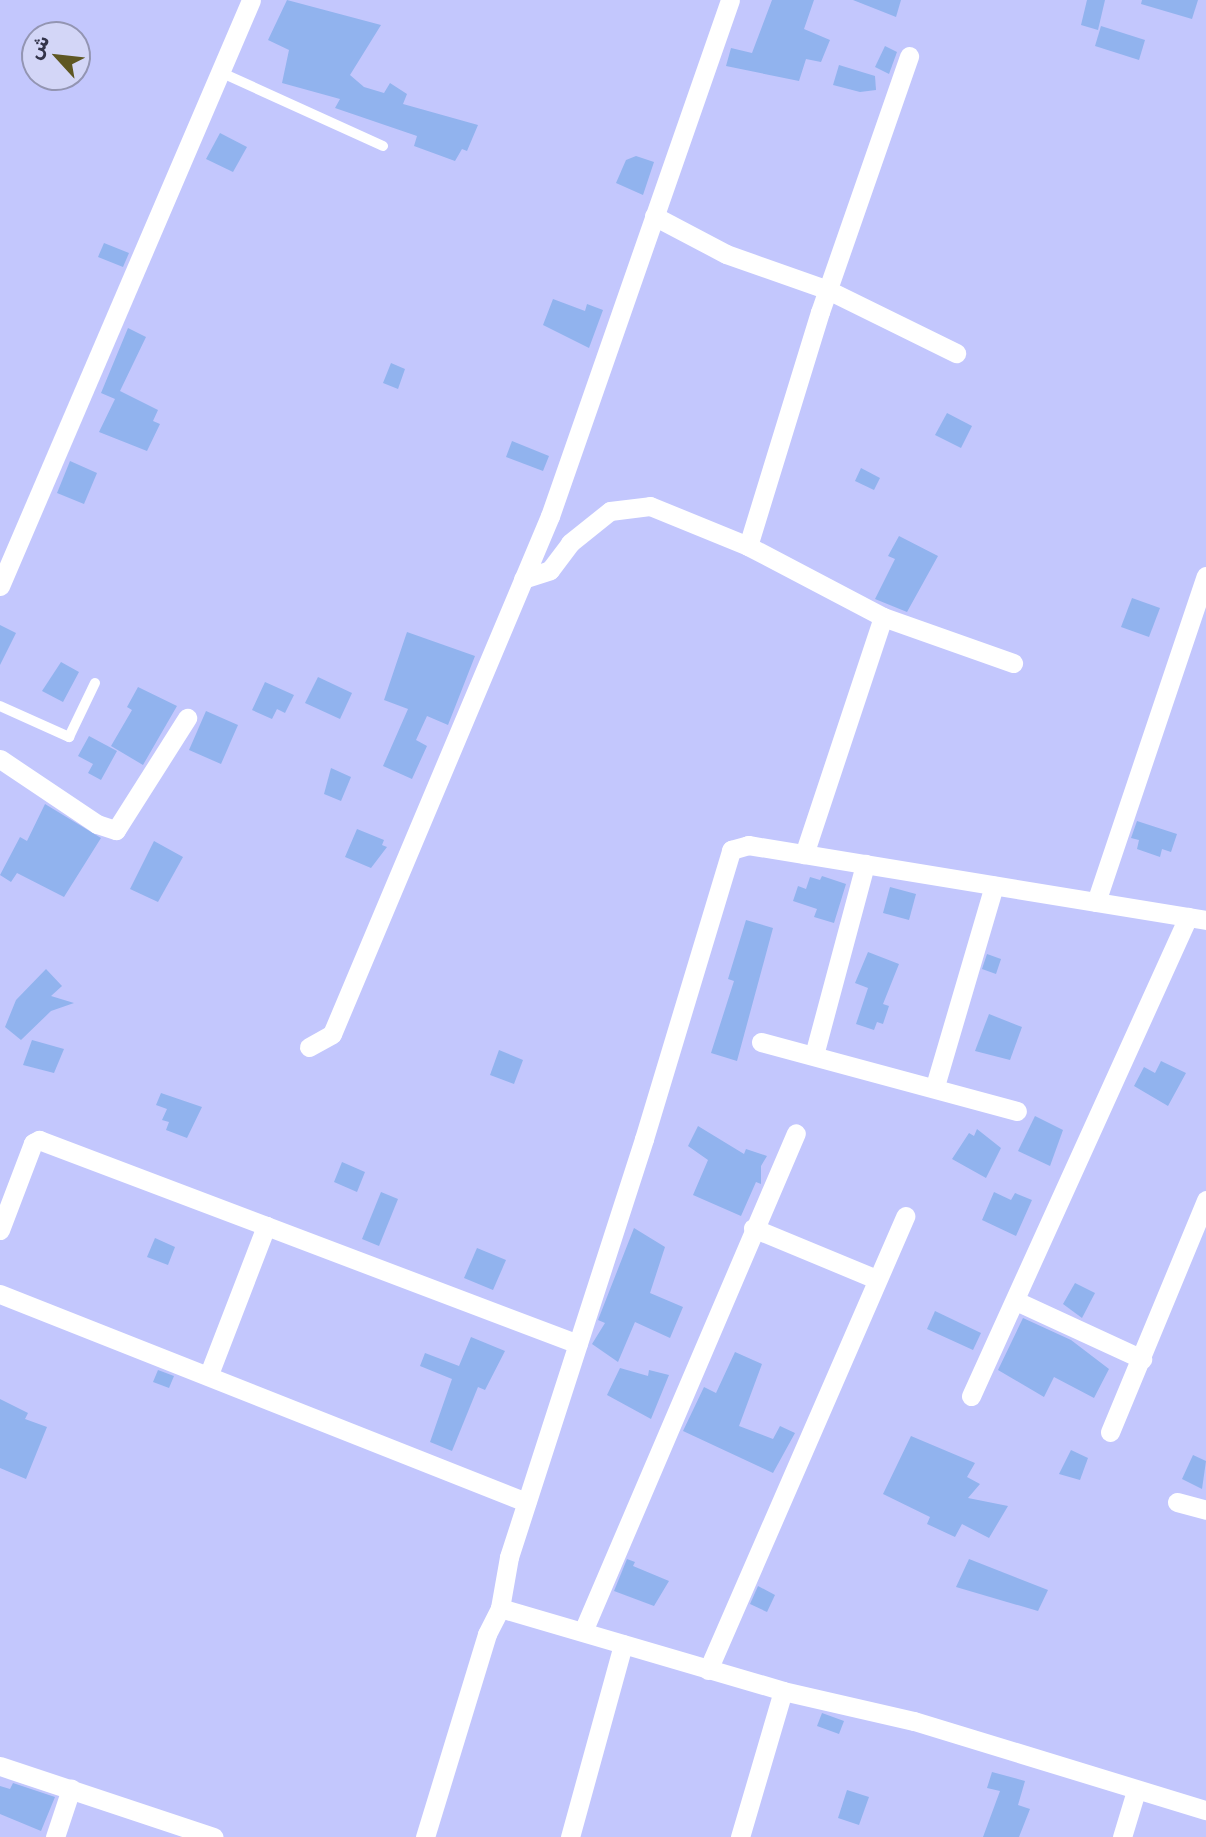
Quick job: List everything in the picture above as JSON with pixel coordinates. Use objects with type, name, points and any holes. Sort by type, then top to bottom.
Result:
[{"type":"street","points":[[0,586],[251,0]]},
{"type":"street","points":[[309,1046],[332,1034],[523,579],[730,0]]},
{"type":"street","points":[[748,546],[828,290],[909,56]]},
{"type":"street","points":[[654,216],[726,254],[828,290],[956,353]]},
{"type":"street","points":[[523,579],[543,575],[588,528],[610,511],[628,506],[660,509],[748,546],[883,617],[1013,663]]},
{"type":"street","points":[[1096,902],[1206,576]]},
{"type":"street","points":[[804,854],[883,617]]},
{"type":"street","points":[[0,759],[97,824],[116,830],[187,718]]},
{"type":"street","points":[[425,1837],[487,1634],[500,1608],[509,1557],[731,850],[748,845],[1197,919],[971,1396]]},
{"type":"street","points":[[814,1055],[865,864]]},
{"type":"street","points":[[935,1086],[994,886]]},
{"type":"street","points":[[761,1042],[935,1086],[1017,1111]]},
{"type":"street","points":[[584,1629],[753,1228],[796,1133]]},
{"type":"street","points":[[0,1230],[33,1143],[39,1140],[578,1344]]},
{"type":"street","points":[[1110,1432],[1206,1200]]},
{"type":"street","points":[[708,1670],[874,1278],[905,1216]]},
{"type":"street","points":[[209,1374],[266,1226]]},
{"type":"street","points":[[753,1228],[874,1278]]},
{"type":"street","points":[[0,1294],[209,1374],[526,1502]]},
{"type":"street","points":[[1016,1301],[1142,1359]]},
{"type":"street","points":[[1177,1502],[1206,1510]]},
{"type":"street","points":[[500,1608],[584,1629],[623,1644],[783,1691],[914,1721],[1136,1791],[1206,1810]]},
{"type":"street","points":[[570,1837],[623,1644]]},
{"type":"street","points":[[740,1837],[783,1691]]},
{"type":"street","points":[[0,1766],[213,1837]]},
{"type":"street","points":[[55,1837],[71,1789]]},
{"type":"street","points":[[1122,1837],[1136,1791]]},
{"type":"lane","points":[[220,72],[383,146]]},
{"type":"lane","points":[[0,706],[69,737],[95,683]]},
{"type":"building","points":[[287,0],[381,25],[350,75],[364,87],[384,93],[390,83],[407,94],[403,104],[478,125],[467,151],[462,149],[455,161],[414,146],[417,136],[335,108],[340,99],[282,83],[289,50],[268,40]]},
{"type":"building","points":[[772,0],[814,0],[804,29],[830,40],[821,62],[806,59],[799,81],[726,66],[731,48],[752,53]]},
{"type":"building","points":[[853,0],[901,0],[896,17]]},
{"type":"building","points":[[1087,0],[1105,0],[1098,30],[1081,25]]},
{"type":"building","points":[[1142,0],[1198,0],[1192,19],[1141,4]]},
{"type":"building","points":[[1101,26],[1145,40],[1139,60],[1095,46]]},
{"type":"building","points":[[885,46],[897,52],[889,74],[875,67]]},
{"type":"building","points":[[839,65],[875,76],[876,90],[860,92],[833,85]]},
{"type":"building","points":[[220,133],[247,147],[233,172],[206,159]]},
{"type":"building","points":[[636,156],[654,162],[643,195],[616,183],[626,160]]},
{"type":"building","points":[[104,243],[129,253],[123,267],[98,257]]},
{"type":"building","points":[[553,299],[585,311],[587,304],[603,310],[589,348],[543,325]]},
{"type":"building","points":[[128,328],[146,337],[120,391],[158,410],[153,421],[160,424],[147,451],[99,432],[115,399],[101,393]]},
{"type":"building","points":[[391,363],[405,369],[398,389],[383,383]]},
{"type":"building","points":[[947,413],[972,426],[961,448],[935,435]]},
{"type":"building","points":[[512,441],[549,456],[543,471],[506,457]]},
{"type":"building","points":[[70,461],[97,473],[84,504],[57,493]]},
{"type":"building","points":[[861,468],[880,478],[874,490],[855,481]]},
{"type":"building","points":[[899,536],[938,556],[907,612],[875,599],[895,559],[888,556]]},
{"type":"building","points":[[1132,598],[1160,608],[1149,637],[1121,627]]},
{"type":"building","points":[[0,625],[16,633],[0,665]]},
{"type":"building","points":[[407,632],[475,656],[448,725],[427,716],[416,740],[427,746],[412,779],[383,766],[408,709],[384,700]]},
{"type":"building","points":[[61,662],[79,672],[63,702],[42,691]]},
{"type":"building","points":[[318,677],[352,693],[340,719],[305,703]]},
{"type":"building","points":[[265,682],[294,695],[285,713],[277,709],[272,719],[252,710]]},
{"type":"building","points":[[138,687],[177,706],[143,765],[111,746],[132,710],[127,707]]},
{"type":"building","points":[[206,711],[238,725],[221,764],[189,750]]},
{"type":"building","points":[[89,736],[117,751],[101,780],[88,773],[93,764],[78,756]]},
{"type":"building","points":[[331,768],[351,777],[341,801],[324,794]]},
{"type":"building","points":[[45,804],[101,838],[64,897],[17,873],[11,882],[0,875],[20,837],[27,841]]},
{"type":"building","points":[[1137,821],[1177,834],[1171,852],[1162,849],[1160,857],[1137,849],[1139,840],[1131,838]]},
{"type":"building","points":[[357,829],[384,840],[382,845],[387,847],[371,868],[345,857]]},
{"type":"building","points":[[154,841],[183,857],[158,902],[130,889]]},
{"type":"building","points":[[822,876],[846,884],[834,923],[814,917],[817,909],[793,901],[798,886],[806,889],[810,877],[820,880]]},
{"type":"building","points":[[890,887],[916,894],[909,920],[883,913]]},
{"type":"building","points":[[746,920],[773,928],[737,1061],[711,1053],[734,981],[728,979]]},
{"type":"building","points":[[868,952],[899,964],[883,1004],[889,1006],[883,1024],[877,1022],[874,1030],[856,1024],[868,988],[855,983]]},
{"type":"building","points":[[987,954],[1001,959],[996,974],[982,969]]},
{"type":"building","points":[[46,969],[62,986],[51,996],[74,1003],[51,1011],[21,1040],[5,1027],[16,1000]]},
{"type":"building","points":[[989,1014],[1022,1027],[1010,1060],[975,1051]]},
{"type":"building","points":[[32,1040],[64,1049],[54,1073],[23,1065]]},
{"type":"building","points":[[499,1050],[523,1060],[514,1084],[490,1075]]},
{"type":"building","points":[[1161,1061],[1186,1073],[1168,1106],[1134,1086],[1144,1067],[1155,1073]]},
{"type":"building","points":[[161,1093],[202,1107],[187,1138],[166,1130],[169,1122],[162,1120],[167,1109],[156,1105]]},
{"type":"building","points":[[1035,1116],[1063,1130],[1050,1166],[1018,1151]]},
{"type":"building","points":[[698,1126],[744,1154],[746,1149],[767,1156],[761,1166],[761,1184],[756,1182],[741,1216],[693,1195],[708,1160],[688,1146]]},
{"type":"building","points":[[977,1129],[1001,1148],[986,1178],[952,1159],[969,1133],[974,1136]]},
{"type":"building","points":[[342,1162],[365,1172],[357,1192],[334,1182]]},
{"type":"building","points":[[381,1192],[398,1199],[379,1246],[362,1239]]},
{"type":"building","points":[[994,1192],[1011,1200],[1015,1193],[1032,1200],[1016,1236],[982,1220]]},
{"type":"building","points":[[634,1228],[665,1247],[650,1293],[683,1307],[670,1338],[635,1322],[618,1362],[592,1344],[605,1323],[598,1320]]},
{"type":"building","points":[[155,1238],[175,1247],[168,1265],[147,1257]]},
{"type":"building","points":[[477,1248],[506,1260],[493,1290],[464,1278]]},
{"type":"building","points":[[1075,1283],[1095,1293],[1082,1318],[1063,1304]]},
{"type":"building","points":[[935,1311],[981,1333],[973,1350],[927,1329]]},
{"type":"building","points":[[1023,1318],[1071,1340],[1109,1369],[1094,1398],[1054,1377],[1044,1397],[998,1370]]},
{"type":"building","points":[[471,1337],[505,1351],[485,1390],[478,1387],[452,1451],[430,1442],[452,1379],[420,1366],[425,1353],[459,1366]]},
{"type":"building","points":[[735,1352],[762,1364],[739,1426],[773,1439],[780,1426],[795,1433],[773,1473],[683,1431],[704,1387],[716,1393]]},
{"type":"building","points":[[620,1368],[648,1376],[649,1370],[669,1375],[651,1419],[607,1395]]},
{"type":"building","points":[[158,1370],[174,1376],[169,1388],[153,1382]]},
{"type":"building","points":[[0,1399],[28,1413],[25,1419],[47,1427],[26,1479],[0,1468]]},
{"type":"building","points":[[911,1436],[975,1463],[967,1477],[980,1484],[968,1498],[1008,1506],[989,1538],[962,1524],[955,1537],[927,1524],[930,1517],[883,1494]]},
{"type":"building","points":[[1071,1450],[1088,1458],[1080,1480],[1059,1474]]},
{"type":"building","points":[[1193,1455],[1206,1461],[1202,1489],[1182,1479]]},
{"type":"building","points":[[627,1559],[635,1562],[633,1566],[669,1581],[654,1606],[614,1591]]},
{"type":"building","points":[[969,1559],[1048,1590],[1038,1611],[956,1587]]},
{"type":"building","points":[[758,1586],[775,1595],[767,1612],[750,1604]]},
{"type":"building","points":[[822,1713],[844,1721],[839,1734],[817,1726]]},
{"type":"building","points":[[992,1772],[1025,1781],[1018,1805],[1030,1809],[1019,1837],[983,1837],[1000,1791],[987,1788]]},
{"type":"building","points":[[13,1783],[55,1797],[41,1831],[0,1814],[0,1786],[10,1789]]},
{"type":"building","points":[[847,1790],[869,1797],[859,1825],[838,1818]]}]
